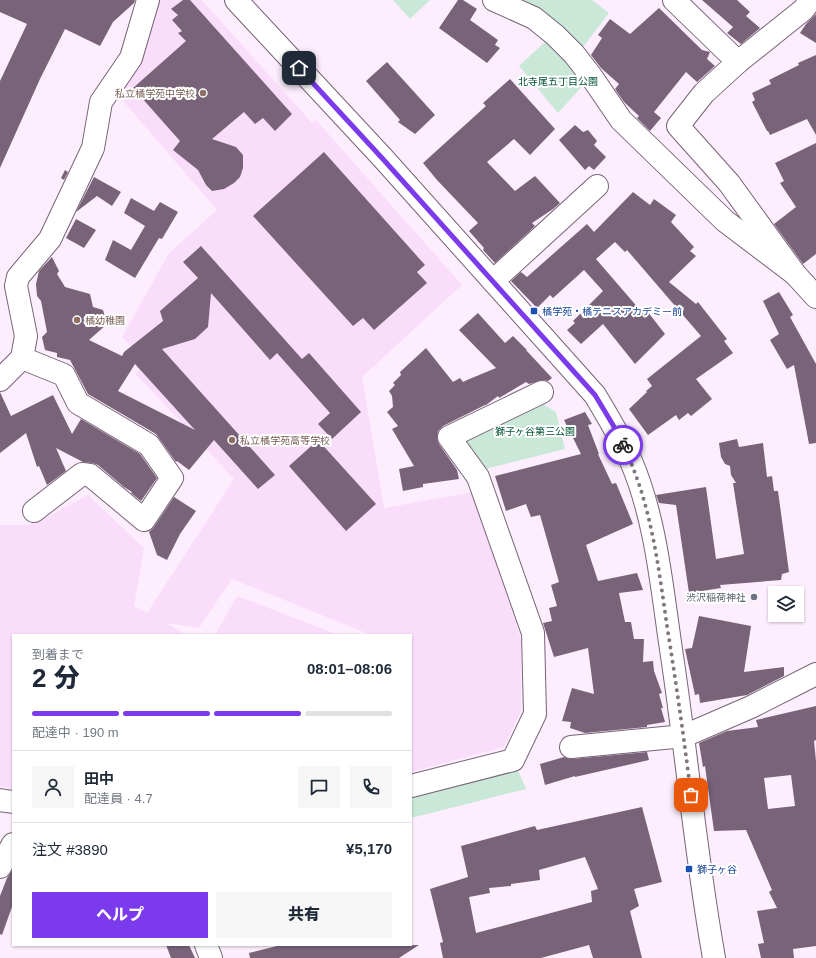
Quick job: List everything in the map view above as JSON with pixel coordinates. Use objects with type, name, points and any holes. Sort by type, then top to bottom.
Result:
[{"type":"street","points":[[0,380],[22,358],[26,336],[16,286],[18,278],[54,232],[93,148],[101,102],[131,58],[148,0]]},
{"type":"street","points":[[236,0],[382,158],[595,395],[613,425],[631,462],[642,490],[655,540],[684,736],[703,898],[714,958]]},
{"type":"street","points":[[494,0],[534,18],[555,35],[574,54],[621,120],[725,221],[795,274]]},
{"type":"street","points":[[674,0],[738,62]]},
{"type":"street","points":[[811,0],[803,10],[738,62],[704,93],[678,126],[729,183],[795,274],[816,297]]},
{"type":"street","points":[[493,281],[597,186]]},
{"type":"street","points":[[22,358],[64,375],[78,403],[149,445],[172,478],[144,520],[90,475],[82,474],[34,511]]},
{"type":"street","points":[[412,786],[513,760],[535,714],[533,633],[478,477],[449,437],[542,392]]},
{"type":"street","points":[[571,747],[684,736],[751,707],[816,674]]},
{"type":"street","points":[[0,800],[12,802]]},
{"type":"street","points":[[0,867],[12,846]]},
{"type":"street","points":[[206,946],[211,958]]},
{"type":"shaded area","points":[[160,0],[202,0],[312,123],[316,120],[462,285],[362,377],[384,508],[473,492],[521,639],[521,711],[504,747],[412,772],[412,634],[369,634],[232,579],[199,628],[166,623],[184,634],[12,634],[12,789],[0,786],[1,525],[26,525],[36,523],[88,495],[144,548],[134,606],[147,613],[234,479],[136,374],[144,358],[122,337],[169,253],[217,210],[118,95],[154,6]]},
{"type":"shaded area","points":[[237,596],[336,634],[216,634]]},
{"type":"green space","points":[[393,0],[430,0],[410,19]]},
{"type":"green space","points":[[524,0],[592,0],[609,13],[583,47]]},
{"type":"green space","name":"北寺尾五丁目公園","points":[[548,39],[587,81],[558,113],[519,66]]},
{"type":"green space","name":"獅子ヶ谷第三公園","points":[[540,402],[556,412],[565,449],[481,470],[460,441]]},
{"type":"green space","points":[[518,770],[526,789],[412,818],[412,795]]},
{"type":"building","points":[[0,0],[135,0],[134,3],[113,22],[100,46],[65,29],[40,79],[0,168],[0,81],[27,24],[0,12]]},
{"type":"building","points":[[183,0],[190,0],[292,114],[275,131],[263,118],[255,124],[244,112],[212,139],[236,147],[243,155],[243,168],[240,177],[224,189],[212,191],[206,185],[198,170],[173,150],[180,141],[133,88],[186,41],[178,33],[182,31],[172,20],[178,15],[171,9]]},
{"type":"building","points":[[458,0],[463,0],[477,9],[470,20],[498,40],[495,45],[500,48],[487,63],[439,28]]},
{"type":"building","points":[[702,0],[737,0],[750,12],[746,16],[760,28],[741,44],[727,33],[733,27]]},
{"type":"building","points":[[659,8],[702,50],[710,52],[707,59],[715,66],[697,82],[686,72],[654,112],[661,118],[650,131],[637,118],[639,116],[624,102],[615,89],[619,84],[601,68],[591,55],[602,38],[598,35],[610,19],[630,34]]},
{"type":"building","points":[[816,14],[816,43],[800,33],[806,24]]},
{"type":"building","points":[[816,55],[816,135],[807,119],[770,135],[752,102],[755,100],[752,93],[771,84],[769,80],[799,65],[798,63]]},
{"type":"building","points":[[387,62],[435,115],[415,134],[398,122],[400,120],[366,81]]},
{"type":"building","points":[[510,79],[555,129],[530,155],[514,139],[487,162],[515,191],[535,176],[560,203],[532,223],[535,226],[495,263],[469,231],[478,223],[423,163],[486,106],[483,103]]},
{"type":"building","points":[[575,125],[583,132],[588,130],[597,141],[594,145],[606,157],[594,170],[589,166],[585,170],[559,140]]},
{"type":"building","points":[[816,143],[816,254],[803,264],[774,224],[796,207],[780,183],[784,181],[775,163]]},
{"type":"building","points":[[324,152],[425,265],[417,272],[427,283],[374,330],[363,318],[353,326],[253,216]]},
{"type":"building","points":[[65,170],[68,172],[64,180],[61,178]]},
{"type":"building","points":[[94,177],[121,192],[112,206],[97,196],[76,212]]},
{"type":"building","points":[[633,192],[650,205],[654,199],[676,215],[671,222],[694,247],[690,251],[696,256],[669,282],[696,304],[698,302],[727,339],[724,341],[733,353],[696,379],[712,399],[691,416],[688,413],[679,420],[676,415],[648,435],[629,409],[652,386],[647,379],[701,336],[627,250],[625,252],[615,242],[596,259],[640,310],[644,307],[665,334],[635,364],[603,324],[581,344],[567,330],[575,323],[573,321],[603,291],[584,270],[553,298],[550,295],[537,308],[511,281],[521,272],[527,277],[587,224],[594,232]]},
{"type":"building","points":[[131,198],[154,211],[160,202],[178,212],[162,239],[159,238],[135,278],[105,260],[113,240],[131,250],[145,226],[124,213]]},
{"type":"building","points":[[76,219],[96,230],[84,248],[66,238]]},
{"type":"building","points":[[201,246],[302,359],[309,353],[361,412],[332,439],[318,424],[330,413],[277,353],[270,360],[211,293],[208,327],[195,339],[162,349],[275,475],[258,489],[214,440],[189,470],[177,461],[176,462],[156,434],[88,394],[70,360],[57,357],[57,353],[45,350],[42,337],[47,332],[41,301],[37,296],[36,284],[39,271],[52,257],[59,271],[57,274],[65,287],[90,294],[93,307],[103,310],[107,324],[89,340],[122,356],[124,352],[163,321],[160,311],[198,278],[183,262]],"holes":[[[135,364],[195,430],[118,391]]]},
{"type":"building","points":[[779,292],[793,315],[790,317],[816,364],[816,443],[809,444],[794,365],[787,369],[770,340],[779,334],[763,301]]},
{"type":"building","points":[[478,313],[505,343],[513,336],[552,378],[548,381],[543,380],[529,384],[526,382],[499,398],[498,396],[486,405],[443,426],[438,431],[437,438],[439,444],[457,470],[459,479],[423,484],[423,487],[403,491],[399,469],[414,466],[392,429],[398,426],[387,412],[393,407],[392,396],[389,391],[395,385],[393,383],[401,375],[400,372],[426,348],[453,382],[460,378],[463,382],[496,368],[459,330]]},
{"type":"building","points":[[0,392],[11,416],[53,395],[72,434],[81,419],[140,454],[157,478],[141,501],[98,465],[83,462],[56,448],[66,471],[47,485],[39,466],[37,467],[26,433],[0,453]]},
{"type":"building","points":[[585,412],[592,424],[588,425],[598,454],[612,484],[616,483],[633,524],[586,545],[598,581],[637,573],[643,590],[619,593],[625,622],[631,622],[634,639],[644,639],[643,662],[653,661],[654,671],[662,693],[659,694],[665,722],[647,725],[647,727],[585,733],[570,728],[571,722],[562,721],[572,688],[594,694],[588,648],[554,657],[543,623],[552,621],[549,608],[557,606],[551,585],[559,582],[540,515],[531,517],[526,504],[506,511],[495,476],[581,454],[564,420]]},
{"type":"building","points":[[737,439],[739,447],[763,443],[767,477],[772,476],[774,491],[778,491],[789,572],[782,574],[781,580],[720,585],[721,588],[689,593],[676,505],[659,503],[656,495],[706,487],[716,559],[744,554],[733,483],[736,483],[731,475],[730,466],[725,464],[721,457],[719,443]]},
{"type":"building","points":[[318,440],[376,504],[346,531],[289,466]]},
{"type":"building","points":[[174,497],[196,511],[180,534],[167,560],[157,555],[149,532]]},
{"type":"building","points":[[699,616],[751,626],[744,672],[784,667],[784,676],[747,695],[700,703],[699,694],[695,695],[685,649],[692,648]]},
{"type":"building","points":[[816,706],[816,740],[814,741],[816,761],[816,946],[793,949],[794,958],[761,958],[758,944],[764,943],[757,911],[777,908],[769,892],[772,890],[746,830],[714,831],[705,766],[703,767],[699,743],[727,731],[758,727],[756,720]],"holes":[[[791,775],[795,806],[768,809],[764,778]]]},
{"type":"building","points":[[647,752],[649,760],[575,776],[545,785],[540,764],[564,757],[572,759]]},
{"type":"building","points":[[642,807],[662,882],[634,889],[639,906],[630,911],[642,958],[593,958],[589,945],[541,958],[443,958],[440,943],[443,942],[430,889],[468,877],[461,846],[535,826],[537,830]],"holes":[[[585,857],[598,889],[591,891],[592,902],[476,933],[469,897],[490,893],[489,888],[511,886],[511,884],[540,880],[539,870]]]},
{"type":"building","points":[[12,870],[12,907],[2,935],[0,934],[0,896],[7,878]]},
{"type":"building","points":[[419,945],[399,958],[250,958],[249,953],[277,946]]},
{"type":"building","points":[[166,946],[189,946],[195,958],[171,958]]},
{"type":"way so far","points":[[623,445],[642,490],[655,540],[684,736],[691,795]]},
{"type":"place","name":"私立橘学苑中学校","points":[[203,93]]},
{"type":"place","name":"橘学苑・橘テニスアカデミー前","points":[[534,311]]},
{"type":"place","name":"橘幼稚園","points":[[77,320]]},
{"type":"place","name":"私立橘学苑高等学校","points":[[232,440]]},
{"type":"place","name":"渋沢稲荷神社","points":[[754,597]]},
{"type":"place","name":"獅子ヶ谷","points":[[689,869]]},
{"type":"route","points":[[299,68],[595,395],[623,445]]}]
